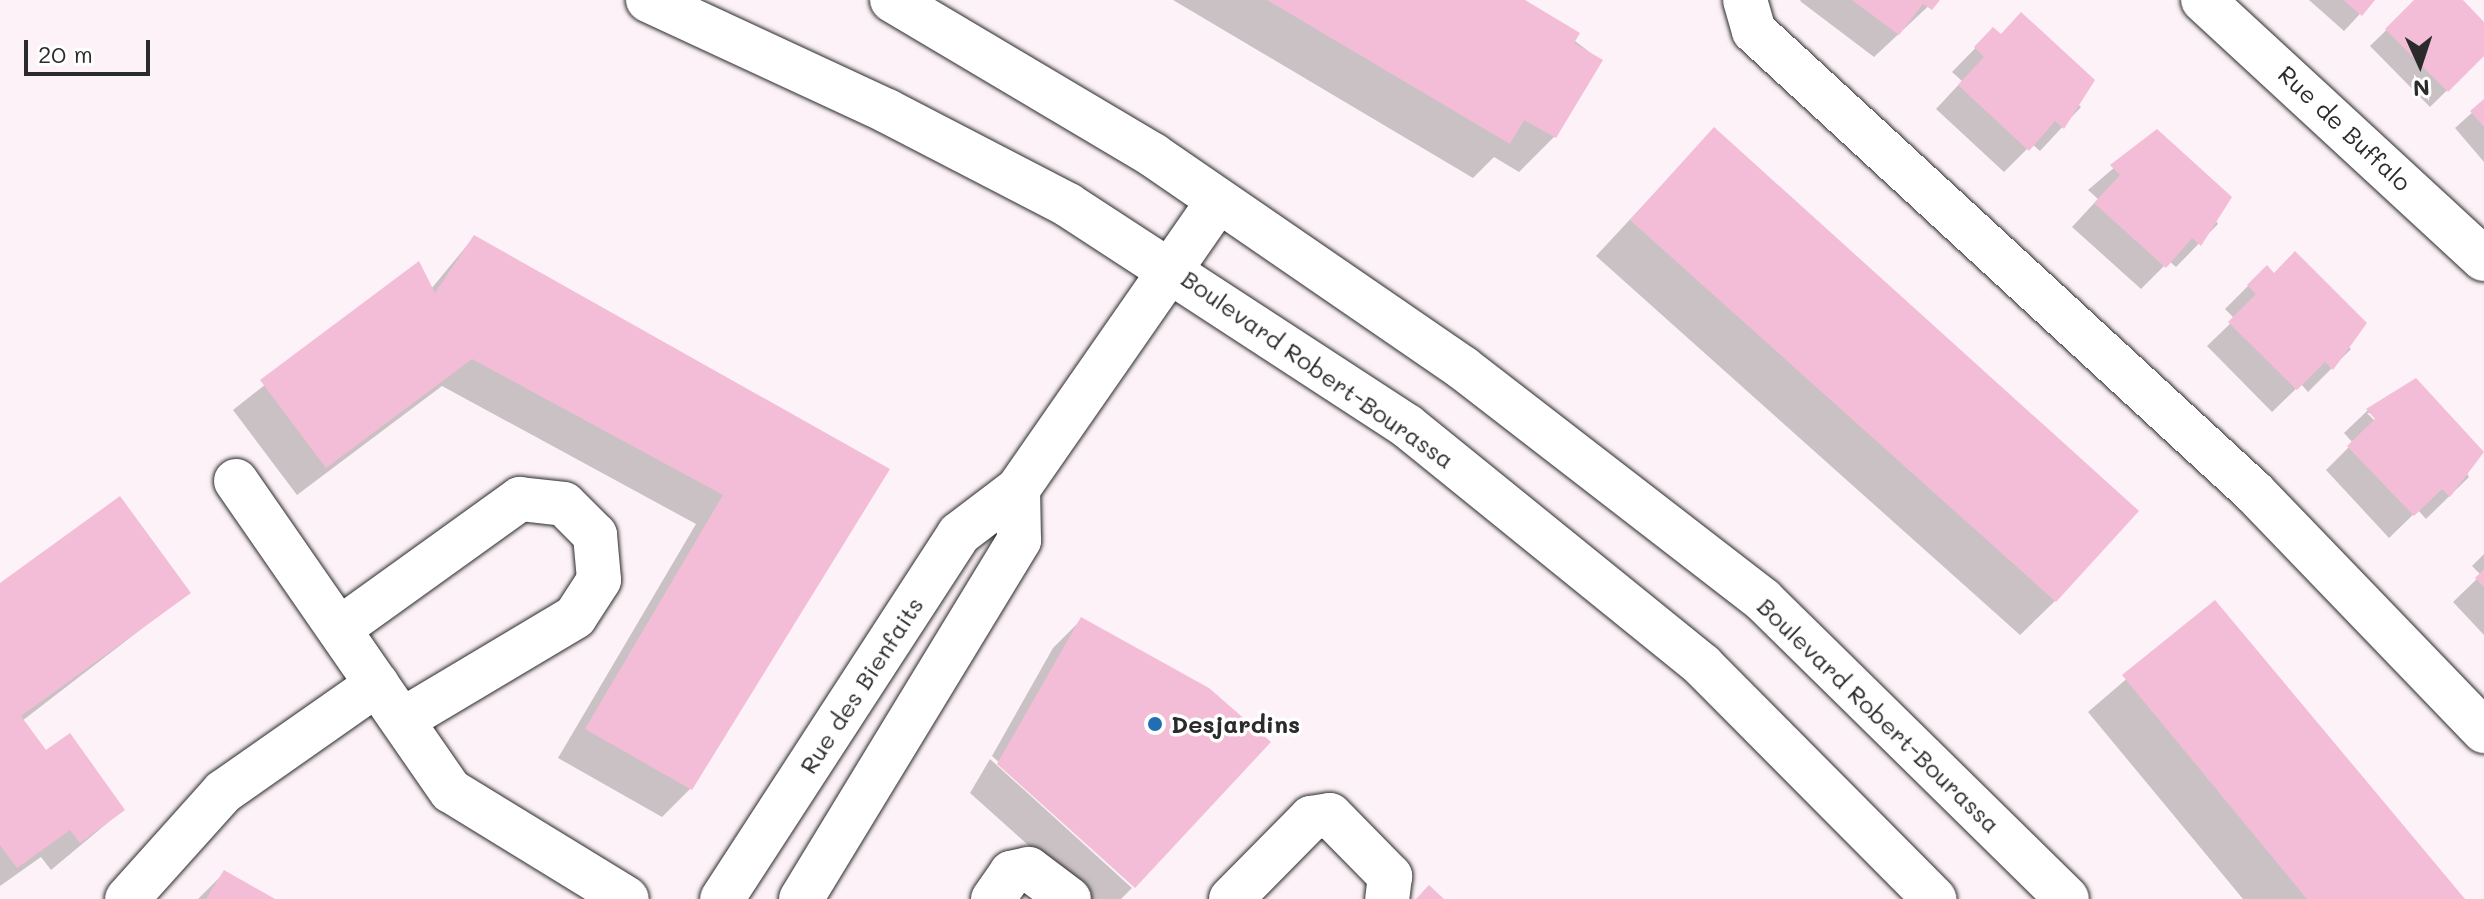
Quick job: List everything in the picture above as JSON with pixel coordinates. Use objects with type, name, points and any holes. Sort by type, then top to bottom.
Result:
[{"type":"main road","name":"Boulevard Robert-Bourassa","points":[[648,0],[887,111],[1173,267],[1407,426],[1702,665],[1934,899]]},
{"type":"main road","name":"Boulevard Robert-Bourassa","points":[[892,0],[1218,201],[1463,368],[1763,600],[2067,899]]},
{"type":"main road","points":[[1745,0],[1754,31],[2254,492],[2484,731]]},
{"type":"main road","name":"Rue de Buffalo","points":[[2203,0],[2484,259]]},
{"type":"main road","name":"Rue des Bienfaits","points":[[722,899],[959,534],[1018,489],[1218,201]]},
{"type":"main road","points":[[236,481],[451,791],[627,899]]},
{"type":"main road","points":[[801,899],[1019,540],[1018,489]]},
{"type":"main road","points":[[339,629],[520,499],[564,504],[595,535],[599,580],[575,617],[402,720]]},
{"type":"main road","points":[[127,899],[223,792],[377,684]]},
{"type":"main road","points":[[1231,899],[1311,818],[1330,815],[1390,876],[1387,899]]},
{"type":"main road","points":[[993,899],[1011,873],[1029,869],[1069,899]]},
{"type":"building","points":[[1267,0],[1525,0],[1580,33],[1574,43],[1603,60],[1556,138],[1524,120],[1510,144]]},
{"type":"building","points":[[1852,0],[1940,0],[1932,10],[1923,4],[1899,35]]},
{"type":"building","points":[[2343,0],[2375,0],[2362,16]]},
{"type":"building","points":[[2414,0],[2463,0],[2484,22],[2484,56],[2448,92],[2385,29]]},
{"type":"building","points":[[2021,12],[2095,80],[2064,129],[2055,121],[2029,151],[1958,85],[1984,57],[1974,47],[1993,27],[2001,34]]},
{"type":"building","points":[[2484,99],[2484,127],[2470,111]]},
{"type":"building","points":[[1714,127],[2139,511],[2056,602],[1630,220]]},
{"type":"building","points":[[2157,129],[2232,197],[2201,246],[2192,238],[2166,268],[2094,203],[2120,175],[2110,165]]},
{"type":"building","points":[[474,235],[890,469],[692,790],[585,729],[723,495],[472,359],[326,468],[260,380],[419,261],[435,293]]},
{"type":"building","points":[[2295,251],[2367,323],[2333,370],[2325,362],[2297,390],[2228,322],[2256,294],[2247,285],[2267,265],[2274,273]]},
{"type":"building","points":[[2416,378],[2484,452],[2450,497],[2442,489],[2414,516],[2347,446],[2375,419],[2366,409]]},
{"type":"building","points":[[120,496],[191,593],[21,716],[46,750],[70,733],[125,810],[80,843],[70,830],[17,868],[0,845],[0,583]]},
{"type":"building","points":[[2484,569],[2484,587],[2475,578]]},
{"type":"building","points":[[2215,600],[2465,899],[2307,899],[2122,675]]},
{"type":"building","points":[[1081,617],[1209,688],[1271,742],[1135,888],[997,764]]},
{"type":"building","points":[[224,870],[275,899],[206,899]]},
{"type":"building","points":[[1429,885],[1444,899],[1416,899]]},
{"type":"place","name":"Desjardins","points":[[1155,724]]}]
